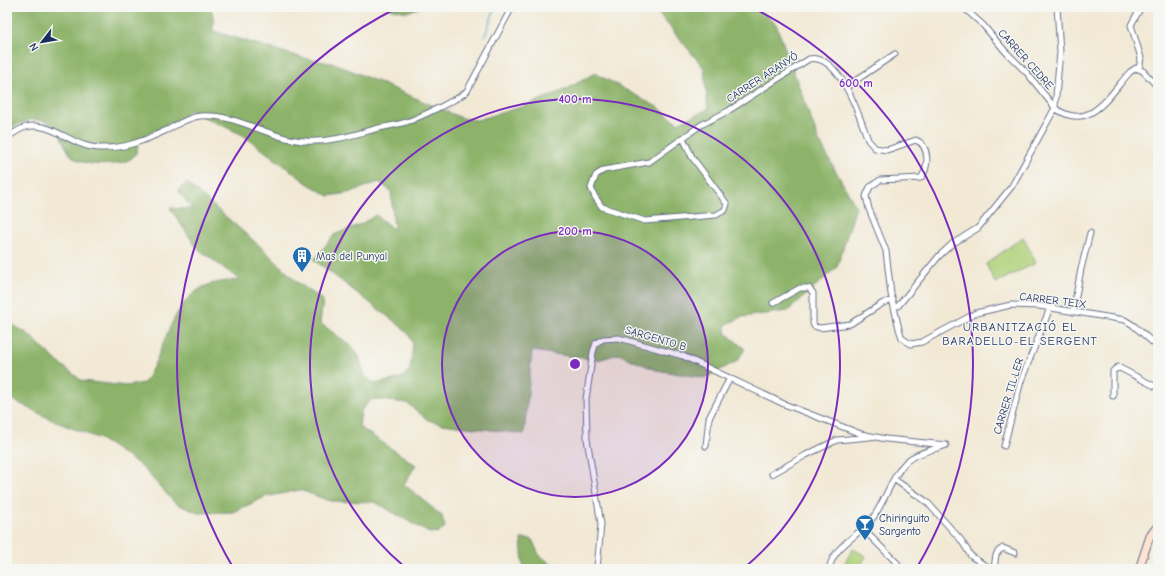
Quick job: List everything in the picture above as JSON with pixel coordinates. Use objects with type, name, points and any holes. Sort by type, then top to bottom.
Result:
[{"type":"street","points":[[7,137],[26,127],[43,127],[82,145],[98,148],[122,147],[148,139],[199,116],[219,118],[305,141],[328,140],[411,121],[459,98],[467,91],[512,7]]},
{"type":"street","name":"CARRER CEDRE","points":[[963,7],[983,25],[1005,51],[1027,73],[1055,108]]},
{"type":"street","points":[[895,309],[945,250],[972,233],[982,223],[1016,180],[1055,108],[1060,52],[1057,7]]},
{"type":"street","points":[[1139,69],[1141,58],[1131,25],[1141,7]]},
{"type":"street","points":[[846,87],[895,54]]},
{"type":"street","name":"CARRER ARANYÓ","points":[[682,138],[692,157],[727,204],[725,210],[716,214],[645,221],[602,207],[591,188],[596,175],[604,170],[649,162],[682,138],[701,125],[728,111],[808,59],[820,60],[828,65],[836,72],[846,87],[868,140],[875,148],[887,150],[916,140],[920,141],[926,154],[926,167],[921,178],[880,180],[870,187],[866,196],[868,209],[886,251],[895,309]]},
{"type":"street","points":[[1055,108],[1072,117],[1079,118],[1092,114],[1133,69],[1139,69],[1158,87]]},
{"type":"street","points":[[1073,312],[1078,283],[1090,233]]},
{"type":"street","points":[[773,302],[800,288],[809,288],[813,292],[813,323],[814,326],[820,328],[850,324],[883,303],[893,300]]},
{"type":"street","name":"CARRER TEIX","points":[[895,309],[902,338],[910,344],[922,342],[971,315],[988,309],[1020,304],[1129,322],[1158,347]]},
{"type":"street","name":"CARRER TIL·LER","points":[[1004,446],[1021,381],[1050,308]]},
{"type":"street","name":"SARGENTO B","points":[[597,569],[600,524],[586,415],[587,384],[596,344],[608,338],[627,340],[683,356],[784,404],[850,430],[873,437],[946,445],[909,459],[901,467],[894,480]]},
{"type":"street","points":[[1113,396],[1113,371],[1118,367],[1158,388]]},
{"type":"street","points":[[706,446],[709,418],[730,378]]},
{"type":"street","points":[[772,474],[837,440],[873,437]]},
{"type":"street","points":[[829,569],[838,550],[863,529],[879,510],[894,480],[927,502],[961,540],[971,556],[990,569]]},
{"type":"street","points":[[1139,569],[1150,536],[1158,525]]},
{"type":"street","points":[[863,529],[898,564],[895,569]]},
{"type":"street","points":[[993,569],[995,555],[998,551],[1003,548],[1015,553]]},
{"type":"green space","points":[[7,7],[211,7],[213,31],[303,58],[336,64],[462,118],[477,120],[528,105],[565,90],[595,73],[659,108],[678,123],[708,109],[704,68],[653,7],[755,7],[776,24],[819,141],[856,207],[837,267],[788,311],[742,317],[725,325],[727,334],[745,349],[737,361],[705,378],[656,370],[618,354],[598,360],[532,351],[524,434],[442,424],[428,420],[407,403],[372,399],[361,411],[359,427],[416,465],[404,484],[442,516],[445,527],[440,532],[429,533],[375,502],[330,501],[300,490],[265,497],[233,512],[198,513],[175,503],[140,465],[100,439],[54,421],[7,397],[7,321],[28,334],[58,362],[82,381],[126,386],[144,383],[151,372],[173,321],[188,299],[202,287],[207,285],[218,282],[240,280],[197,248],[170,208],[192,209],[178,190],[187,183],[262,248],[297,282],[323,300],[320,323],[353,347],[359,356],[365,376],[375,384],[402,378],[410,369],[413,344],[409,335],[399,325],[314,260],[334,235],[361,224],[376,215],[394,230],[391,191],[379,182],[348,193],[329,196],[307,183],[243,135],[189,110],[183,118],[139,138],[137,151],[132,158],[117,164],[87,163],[74,158],[67,149],[56,128],[41,120],[26,121],[7,130]]},
{"type":"green space","points":[[382,7],[421,7],[407,12]]},
{"type":"green space","points":[[1023,237],[1036,263],[995,283],[986,264]]},
{"type":"green space","points":[[521,539],[532,539],[539,555],[550,563],[551,569],[527,569],[523,565]]},
{"type":"green space","points":[[853,549],[866,556],[859,569],[841,569]]},
{"type":"waterway","points":[[485,36],[495,7]]},
{"type":"place","name":"Mas del Punyal","points":[[302,273]]},
{"type":"place","name":"Chiringuito Sargento","points":[[865,541]]},
{"type":"district","name":"URBANITZACIÓ EL BARADELLO-EL SERGENT","points":[[1020,334]]}]
